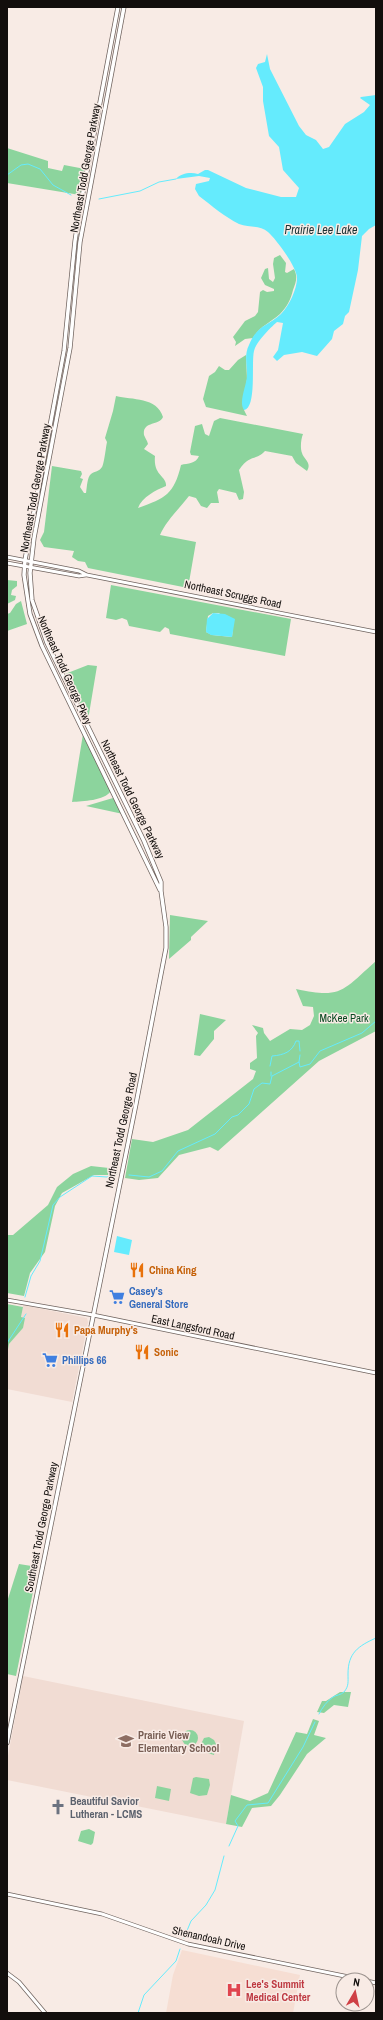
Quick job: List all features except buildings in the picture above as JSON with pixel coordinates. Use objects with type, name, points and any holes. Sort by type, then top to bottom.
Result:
[{"type":"main road","name":"Northeast Todd George Parkway","points":[[51,418],[64,351],[75,241],[118,7]]},
{"type":"main road","name":"Northeast Todd George Parkway","points":[[124,7],[80,242],[70,348],[30,568],[32,600],[47,643],[154,862],[161,882],[166,927],[166,948]]},
{"type":"main road","name":"Northeast Todd George Pkwy","points":[[51,418],[24,566],[30,614],[42,646],[161,891]]},
{"type":"main road","points":[[47,438],[53,440]]},
{"type":"main road","name":"Northeast Todd George Road","points":[[93,1315],[160,985],[166,948]]},
{"type":"main road","name":"Southeast Todd George Parkway","points":[[7,1743],[93,1315]]},
{"type":"street","name":"Northeast Scruggs Road","points":[[7,557],[79,571],[87,575],[376,632]]},
{"type":"street","name":"Northeast Scruggs Road","points":[[7,563],[79,576],[87,575]]},
{"type":"street","name":"East Langsford Road","points":[[7,1300],[93,1315],[376,1373]]},
{"type":"street","name":"Shenandoah Drive","points":[[7,1894],[102,1914],[188,1944],[335,1974]]},
{"type":"street","points":[[7,1973],[19,1982],[45,2013]]},
{"type":"shaded area","points":[[23,1305],[87,1318],[88,1322],[72,1402],[7,1389],[7,1355],[9,1344],[23,1328],[21,1318]]},
{"type":"shaded area","name":"Prairie View Elementary School","points":[[23,1676],[244,1721],[226,1824],[7,1780],[7,1761]]},
{"type":"shaded area","name":"Lee's Summit Medical Center","points":[[182,1950],[300,1975],[293,2013],[166,2013],[173,1975]]},
{"type":"green space","points":[[7,148],[48,161],[48,168],[62,171],[64,165],[85,169],[80,195],[7,183]]},
{"type":"green space","points":[[280,255],[286,263],[285,272],[287,273],[294,269],[296,275],[296,282],[291,297],[285,309],[262,328],[253,338],[245,339],[235,346],[236,342],[233,337],[245,321],[255,316],[258,312],[260,292],[263,290],[267,292],[274,291],[274,289],[265,285],[261,278],[265,269],[268,268],[269,279],[273,282],[275,278],[273,264],[274,258]]},
{"type":"green space","points":[[246,355],[247,379],[244,410],[247,416],[206,407],[203,399],[209,376],[215,372],[219,366],[225,370],[229,370],[238,360]]},
{"type":"green space","points":[[116,396],[143,400],[150,403],[160,411],[163,417],[158,422],[148,426],[144,431],[148,444],[144,449],[155,456],[156,468],[166,483],[166,486],[146,497],[138,508],[156,501],[167,494],[175,483],[181,465],[192,463],[198,459],[199,456],[191,455],[190,452],[195,426],[202,424],[205,434],[209,436],[214,421],[220,418],[303,434],[301,451],[309,465],[307,471],[296,463],[292,456],[265,451],[259,456],[246,462],[239,470],[244,492],[243,499],[239,500],[236,493],[219,489],[217,492],[219,503],[211,503],[207,508],[201,506],[196,498],[189,496],[169,520],[160,535],[196,542],[188,588],[88,568],[85,562],[78,561],[72,557],[74,551],[44,547],[40,540],[44,532],[52,466],[81,471],[82,474],[80,478],[83,479],[80,487],[84,493],[86,493],[90,475],[100,470],[103,466],[107,442],[105,438]]},
{"type":"green space","points":[[7,580],[17,581],[17,586],[12,590],[11,595],[16,596],[15,600],[7,604]]},
{"type":"green space","points":[[111,585],[291,619],[285,656],[170,634],[169,629],[165,627],[160,632],[129,626],[127,620],[122,618],[116,620],[106,618]],"holes":[[[213,613],[219,613],[233,627],[232,637],[212,635],[206,632],[208,616]]]},
{"type":"green space","points":[[21,601],[27,624],[7,631],[7,614],[10,613],[16,604]]},
{"type":"green space","points":[[88,665],[97,666],[88,720],[65,674]]},
{"type":"green space","points":[[83,734],[111,791],[104,797],[98,799],[72,802]]},
{"type":"green space","points":[[113,798],[123,814],[86,806]]},
{"type":"green space","points":[[170,915],[208,921],[191,937],[191,940],[169,959]]},
{"type":"green space","name":"McKee Park","points":[[376,961],[376,1031],[319,1061],[218,1151],[210,1147],[179,1155],[158,1178],[139,1180],[125,1178],[132,1139],[153,1142],[188,1130],[253,1079],[256,1071],[250,1069],[250,1063],[257,1058],[256,1036],[258,1033],[252,1025],[263,1028],[264,1033],[270,1041],[290,1029],[302,1030],[310,1025],[314,1016],[313,1007],[303,1006],[296,989],[323,993],[340,990],[348,986]]},
{"type":"green space","points":[[200,1014],[226,1020],[214,1031],[214,1039],[200,1056],[194,1055]]},
{"type":"green space","points":[[91,1166],[118,1169],[117,1175],[94,1175],[62,1193],[55,1206],[45,1252],[30,1273],[24,1296],[7,1293],[7,1235],[13,1235],[48,1205],[57,1187],[73,1174]]},
{"type":"green space","points":[[7,1304],[23,1307],[21,1317],[25,1318],[23,1328],[9,1344],[7,1355]]},
{"type":"green space","points":[[19,1564],[38,1567],[16,1676],[7,1674],[7,1602]]},
{"type":"green space","points":[[340,1692],[351,1692],[348,1707],[334,1705],[324,1713],[317,1712],[322,1701],[326,1701]]},
{"type":"green space","points":[[313,1719],[319,1721],[314,1735],[326,1738],[307,1754],[271,1806],[252,1808],[242,1827],[226,1824],[231,1795],[250,1801],[268,1793],[296,1732],[307,1734]]},
{"type":"green space","points":[[190,1730],[196,1732],[198,1738],[196,1744],[190,1746],[184,1744],[182,1738],[184,1732]]},
{"type":"green space","points":[[209,1737],[214,1740],[216,1744],[214,1755],[201,1751],[199,1748],[204,1738]]},
{"type":"green space","points":[[193,1778],[209,1779],[210,1785],[207,1795],[199,1796],[190,1793]]},
{"type":"green space","points":[[157,1786],[171,1789],[169,1801],[155,1798]]},
{"type":"green space","points":[[89,1829],[95,1832],[93,1843],[91,1845],[78,1841],[81,1831]]},
{"type":"water","name":"Prairie Lee Lake","points":[[267,54],[270,69],[299,126],[306,135],[316,140],[323,149],[329,147],[345,124],[364,112],[370,105],[360,98],[376,95],[376,225],[362,236],[358,270],[349,312],[345,316],[343,324],[334,331],[332,339],[317,356],[302,352],[284,355],[277,361],[273,357],[278,350],[283,323],[277,322],[255,347],[253,357],[251,402],[244,410],[242,403],[247,379],[247,349],[256,333],[263,326],[281,314],[287,307],[296,287],[296,273],[286,254],[268,232],[262,228],[239,224],[224,215],[199,196],[195,189],[196,184],[209,181],[210,178],[199,176],[176,179],[183,174],[198,174],[208,170],[246,188],[281,197],[296,197],[299,188],[283,170],[279,147],[269,136],[263,101],[263,87],[256,68],[258,64],[265,62]]},
{"type":"water","points":[[213,613],[225,614],[235,619],[232,637],[211,635],[206,632],[207,619]]},
{"type":"water","points":[[117,1236],[132,1240],[129,1255],[114,1252]]},
{"type":"waterway","points":[[7,175],[21,165],[28,164],[40,169],[53,185],[71,195]]},
{"type":"waterway","points":[[99,199],[140,191],[159,182],[176,179]]},
{"type":"waterway","points":[[129,1175],[149,1177],[162,1171],[178,1151],[215,1134],[232,1117],[238,1115],[249,1104],[254,1089],[262,1083],[270,1084],[272,1076],[299,1062],[300,1067],[310,1064],[320,1051],[362,1033],[376,1021]]},
{"type":"waterway","points":[[270,1066],[272,1056],[287,1052],[292,1048],[296,1041],[299,1041],[300,1051]]},
{"type":"waterway","points":[[299,1062],[300,1055]]},
{"type":"waterway","points":[[25,1297],[31,1276],[40,1261],[53,1205],[60,1197],[92,1176],[107,1177],[114,1174]]},
{"type":"waterway","points":[[7,1343],[26,1314]]},
{"type":"waterway","points":[[319,1714],[329,1700],[346,1690],[348,1684],[348,1667],[352,1655],[359,1647],[376,1638]]},
{"type":"waterway","points":[[229,1846],[238,1826],[235,1821],[247,1805],[268,1803],[303,1747],[315,1722]]},
{"type":"waterway","points":[[184,1938],[191,1921],[206,1905],[215,1890],[224,1856]]},
{"type":"waterway","points":[[138,2013],[144,1995],[176,1961],[180,1949]]},
{"type":"place","name":"China King","points":[[137,1270]]},
{"type":"place","name":"Casey's General Store","points":[[117,1297]]},
{"type":"place","name":"Papa Murphy's","points":[[62,1330]]},
{"type":"place","name":"Sonic","points":[[142,1352]]},
{"type":"place","name":"Phillips 66","points":[[50,1360]]},
{"type":"place","name":"Prairie View Elementary School","points":[[126,1741]]},
{"type":"place","name":"Beautiful Savior Lutheran - LCMS","points":[[58,1807]]},
{"type":"place","name":"Lee's Summit Medical Center","points":[[234,1990]]}]
